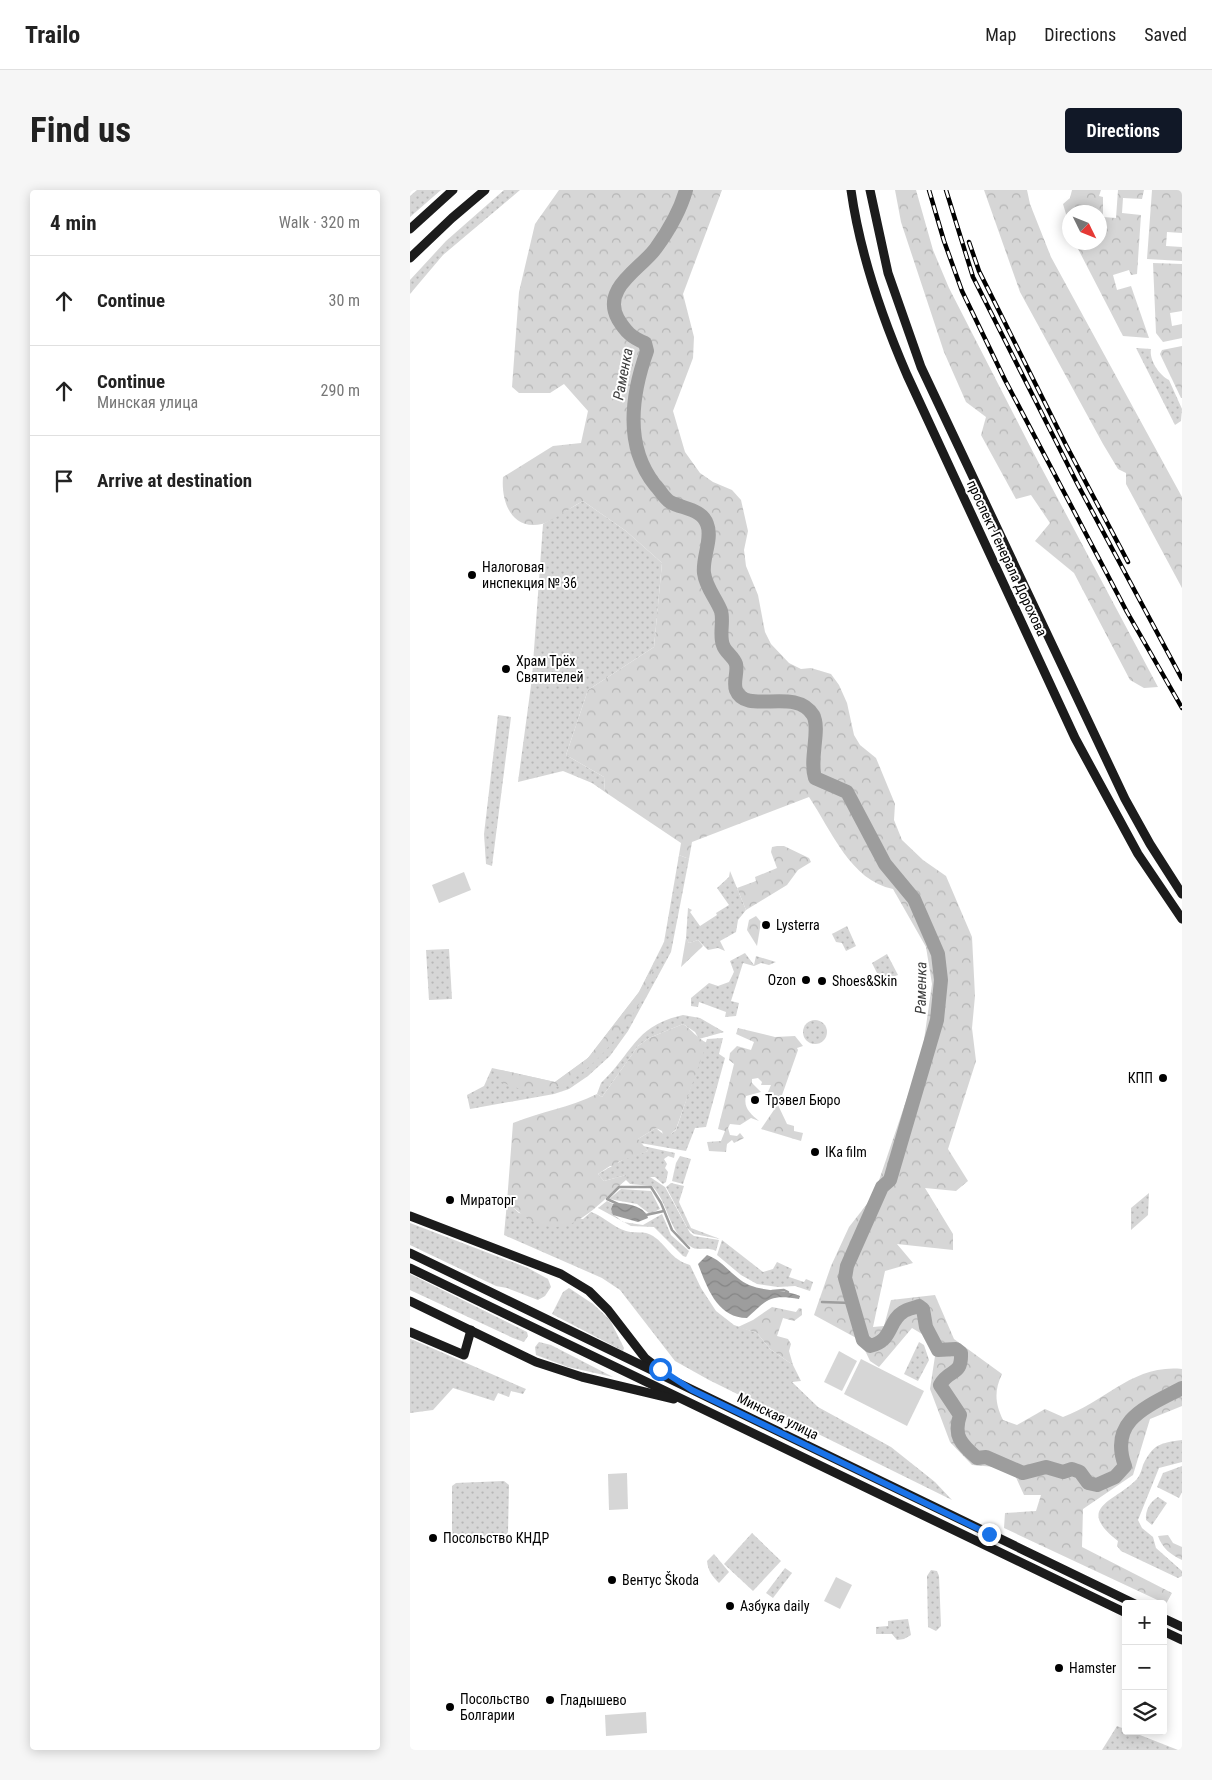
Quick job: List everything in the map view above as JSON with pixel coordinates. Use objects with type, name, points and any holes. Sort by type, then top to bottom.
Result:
[{"type":"main road","points":[[410,229],[453,190]]},
{"type":"main road","points":[[410,258],[485,190]]},
{"type":"main road","name":"проспект Генерала Дорохова","points":[[851,190],[865,262],[889,333],[907,375],[1075,738],[1138,854],[1182,919]]},
{"type":"main road","name":"проспект Генерала Дорохова","points":[[870,190],[888,273],[921,367],[1120,790],[1150,844],[1182,894]]},
{"type":"main road","points":[[410,1216],[560,1274],[589,1291],[608,1310],[645,1358],[692,1390]]},
{"type":"main road","name":"Минская улица","points":[[410,1253],[1127,1600]]},
{"type":"main road","name":"Минская улица","points":[[410,1268],[1122,1611]]},
{"type":"main road","points":[[410,1301],[536,1362],[582,1378],[689,1403]]},
{"type":"main road","points":[[410,1332],[464,1355],[471,1330]]},
{"type":"main road","points":[[1167,1620],[1182,1627]]},
{"type":"main road","points":[[1167,1633],[1182,1640]]},
{"type":"green space","points":[[417,190],[441,190],[410,217],[410,196]]},
{"type":"green space","points":[[504,190],[520,190],[443,255],[410,294],[410,280],[446,241]]},
{"type":"green space","points":[[559,190],[722,190],[683,294],[694,337],[693,358],[673,411],[685,452],[700,473],[713,482],[732,490],[741,500],[748,531],[744,550],[746,566],[758,595],[765,632],[771,644],[789,663],[801,669],[811,668],[831,674],[839,685],[847,703],[854,735],[860,745],[876,758],[895,804],[894,820],[902,840],[923,860],[946,876],[972,937],[975,996],[972,1028],[976,1061],[948,1149],[968,1181],[956,1191],[925,1188],[953,1234],[953,1250],[897,1244],[913,1263],[885,1271],[873,1327],[884,1326],[891,1300],[935,1295],[954,1339],[1002,1374],[996,1397],[998,1408],[1003,1420],[1017,1425],[1045,1409],[1063,1417],[1134,1378],[1149,1372],[1165,1369],[1182,1369],[1182,1406],[1150,1419],[1133,1475],[1083,1509],[1082,1547],[1172,1593],[1167,1602],[1167,1600],[1157,1600],[1004,1528],[1005,1513],[1036,1511],[1041,1495],[1024,1495],[1014,1473],[995,1467],[972,1465],[950,1442],[930,1389],[937,1343],[912,1328],[879,1367],[870,1361],[860,1340],[814,1315],[831,1266],[849,1227],[874,1195],[922,1054],[932,984],[926,947],[893,889],[878,884],[865,876],[854,865],[834,839],[809,797],[692,842],[689,859],[679,855],[681,843],[605,792],[604,777],[566,755],[588,690],[654,647],[662,563],[626,531],[583,501],[546,523],[531,525],[516,519],[506,504],[503,477],[553,446],[581,443],[588,411],[564,384],[550,393],[519,393],[512,387],[519,292],[535,224]]},
{"type":"green space","points":[[895,190],[916,190],[933,250],[949,288],[1033,452],[1158,687],[1144,688],[1130,680],[1074,573],[1035,541],[1050,523],[1031,495],[1016,499],[981,435],[986,417],[966,402],[944,352],[901,222]]},
{"type":"green space","points":[[984,190],[1027,190],[1030,204],[1051,257],[1182,497],[1182,588],[1126,484],[1126,473],[1118,469],[1103,444],[1020,292]]},
{"type":"green space","points":[[1072,190],[1101,190],[1099,196],[1103,197],[1103,205],[1063,205],[1070,198]]},
{"type":"green space","points":[[1118,190],[1144,190],[1142,199],[1123,198],[1122,213],[1141,215],[1137,274],[1131,275],[1129,270],[1113,275],[1117,290],[1131,286],[1149,338],[1123,336],[1079,250],[1107,250],[1107,217],[1116,218]]},
{"type":"green space","points":[[1152,190],[1182,190],[1182,233],[1167,232],[1166,246],[1182,247],[1182,261],[1147,259]]},
{"type":"green space","points":[[1153,263],[1182,264],[1182,311],[1170,313],[1172,326],[1182,324],[1182,338],[1163,342],[1156,333]]},
{"type":"green space","points":[[1182,346],[1181,398],[1160,354],[1162,350]]},
{"type":"green space","points":[[1136,348],[1151,349],[1156,367],[1169,380],[1182,409],[1181,421],[1175,425]]},
{"type":"green space","points":[[583,501],[626,531],[662,563],[654,647],[588,690],[566,755],[604,777],[605,792],[592,783],[563,771],[518,782],[532,678],[543,524]]},
{"type":"green space","points":[[498,715],[511,717],[492,866],[486,864],[484,834]]},
{"type":"green space","points":[[784,846],[809,858],[811,862],[798,870],[787,885],[746,910],[737,888],[756,881],[755,877],[777,868],[771,852],[772,847]]},
{"type":"green space","points":[[679,855],[689,859],[671,952],[628,1031],[610,1056],[588,1076],[569,1089],[554,1094],[470,1109],[467,1095],[484,1086],[492,1068],[555,1082],[588,1058],[639,992],[664,942]]},
{"type":"green space","points":[[730,871],[746,910],[738,920],[736,932],[720,941],[725,951],[718,948],[708,950],[698,940],[689,943],[686,938],[688,908],[692,910],[690,912],[700,926],[729,905],[717,888],[729,877]]},
{"type":"green space","points":[[464,872],[471,890],[439,903],[432,885]]},
{"type":"green space","points":[[756,916],[761,922],[757,946],[747,930],[749,920]]},
{"type":"green space","points":[[847,926],[856,946],[846,951],[842,943],[836,942],[832,934]]},
{"type":"green space","points":[[686,938],[689,943],[698,940],[703,946],[681,967]]},
{"type":"green space","points":[[449,949],[452,999],[429,1000],[426,950]]},
{"type":"green space","points":[[745,953],[754,965],[756,956],[776,962],[769,965],[761,963],[754,966],[743,963],[731,1001],[739,1003],[736,1016],[725,1017],[726,1012],[699,1002],[698,1007],[691,1006],[691,998],[709,983],[718,986],[729,982],[734,972],[730,961]]},
{"type":"green space","points":[[887,954],[898,975],[881,981],[872,963]]},
{"type":"green space","points":[[656,959],[650,981],[639,1004],[616,1038],[602,1055],[586,1069],[569,1081],[552,1089],[534,1092],[522,1090],[501,1082],[501,1070],[555,1082],[588,1058],[639,992]]},
{"type":"green space","points":[[683,1015],[700,1018],[724,1032],[699,1039],[695,1032],[683,1024],[649,1038],[638,1046],[602,1097],[597,1094],[601,1083],[644,1033],[667,1020]]},
{"type":"green space","points":[[815,1020],[823,1024],[827,1032],[823,1040],[815,1044],[807,1040],[803,1032],[807,1024]]},
{"type":"green space","points":[[683,1024],[707,1043],[676,1129],[671,1134],[663,1135],[662,1131],[656,1128],[638,1139],[648,1151],[618,1162],[617,1166],[610,1166],[598,1174],[604,1181],[626,1175],[626,1180],[583,1217],[570,1224],[557,1227],[542,1225],[526,1217],[507,1202],[513,1123],[576,1103],[597,1094],[602,1097],[638,1046],[649,1038]]},
{"type":"green space","points":[[738,1028],[775,1037],[795,1036],[803,1046],[797,1048],[798,1050],[781,1098],[783,1102],[778,1105],[787,1124],[794,1126],[794,1131],[803,1133],[801,1141],[761,1129],[778,1104],[768,1092],[771,1085],[761,1085],[762,1082],[758,1078],[752,1079],[752,1083],[761,1092],[746,1096],[745,1100],[748,1110],[759,1121],[751,1118],[740,1125],[730,1124],[728,1128],[730,1135],[737,1136],[740,1133],[744,1138],[734,1143],[732,1140],[727,1144],[726,1152],[709,1151],[707,1142],[721,1141],[725,1131],[718,1129],[734,1064],[729,1060],[730,1053],[737,1046],[751,1050],[754,1042],[736,1034]]},
{"type":"green space","points":[[723,1038],[719,1054],[725,1058],[706,1127],[695,1128],[686,1151],[640,1143],[638,1139],[656,1128],[663,1134],[671,1134],[676,1130],[707,1039]]},
{"type":"green space","points":[[643,1146],[675,1153],[674,1158],[668,1156],[664,1159],[667,1164],[665,1168],[668,1172],[666,1182],[663,1184],[655,1177],[650,1177],[665,1187],[690,1233],[694,1236],[719,1240],[716,1251],[693,1248],[683,1240],[677,1233],[658,1193],[652,1186],[630,1184],[626,1180],[626,1175],[604,1181],[598,1174],[626,1158],[648,1151]]},
{"type":"green space","points":[[680,1156],[691,1159],[683,1184],[672,1181],[676,1163]]},
{"type":"green space","points":[[671,1183],[684,1186],[679,1202],[691,1228],[720,1239],[694,1234],[688,1229],[666,1187]]},
{"type":"green space","points":[[621,1189],[651,1191],[660,1209],[650,1214],[637,1204],[609,1199]]},
{"type":"green space","points":[[1149,1193],[1148,1215],[1131,1230],[1131,1208]]},
{"type":"green space","points":[[607,1201],[613,1204],[611,1209],[614,1215],[621,1221],[598,1208]]},
{"type":"green space","points":[[507,1202],[519,1213],[583,1219],[591,1212],[621,1229],[653,1236],[673,1256],[690,1265],[701,1288],[716,1311],[734,1325],[757,1333],[770,1349],[793,1365],[801,1381],[792,1382],[818,1407],[891,1447],[935,1482],[952,1500],[709,1380],[675,1361],[620,1290],[602,1278],[504,1235]]},
{"type":"green space","points":[[662,1214],[671,1235],[689,1251],[686,1257],[654,1227],[631,1226],[624,1222],[643,1225]]},
{"type":"green space","points":[[410,1223],[528,1268],[548,1279],[551,1287],[545,1296],[538,1300],[507,1288],[496,1286],[410,1245]]},
{"type":"green space","points":[[722,1240],[763,1272],[773,1269],[777,1262],[792,1269],[789,1277],[804,1282],[806,1279],[813,1282],[810,1291],[795,1286],[778,1287],[757,1284],[741,1275],[717,1255]]},
{"type":"green space","points":[[410,1274],[527,1332],[528,1336],[524,1342],[513,1338],[410,1290]]},
{"type":"green space","points":[[569,1288],[593,1304],[610,1320],[624,1348],[623,1351],[552,1314],[563,1292]]},
{"type":"green space","points":[[772,1307],[796,1312],[799,1308],[802,1309],[802,1315],[794,1321],[783,1318],[777,1336],[788,1339],[791,1344],[789,1351],[793,1365],[770,1349],[757,1333],[738,1327],[753,1320]]},
{"type":"green space","points":[[410,1339],[526,1389],[523,1394],[511,1391],[509,1397],[498,1393],[494,1401],[453,1388],[433,1410],[410,1413]]},
{"type":"green space","points":[[539,1342],[551,1345],[613,1377],[568,1367],[536,1355],[535,1347]]},
{"type":"green space","points":[[919,1342],[924,1345],[929,1360],[918,1381],[904,1374]]},
{"type":"green space","points":[[839,1351],[857,1361],[842,1391],[824,1382]]},
{"type":"green space","points":[[861,1359],[924,1391],[907,1426],[844,1394]]},
{"type":"green space","points":[[1182,1440],[1182,1462],[1159,1468],[1138,1520],[1142,1528],[1153,1537],[1156,1548],[1182,1571],[1182,1576],[1178,1578],[1121,1551],[1117,1546],[1118,1541],[1105,1530],[1099,1520],[1099,1513],[1103,1506],[1137,1479],[1143,1465],[1154,1449],[1168,1442]]},
{"type":"green space","points":[[1182,1466],[1182,1492],[1179,1498],[1157,1487],[1163,1473]]},
{"type":"green space","points":[[627,1473],[628,1509],[609,1510],[608,1474]]},
{"type":"green space","points":[[504,1481],[509,1485],[508,1532],[506,1535],[456,1538],[452,1535],[452,1486],[456,1483]]},
{"type":"green space","points":[[1158,1497],[1167,1503],[1152,1525],[1146,1520],[1146,1513],[1150,1504]]},
{"type":"green space","points":[[752,1533],[781,1561],[753,1591],[724,1564]]},
{"type":"green space","points":[[1168,1535],[1173,1543],[1182,1547],[1182,1560],[1167,1551],[1158,1536]]},
{"type":"green space","points":[[714,1554],[729,1572],[719,1583],[711,1573],[707,1561]]},
{"type":"green space","points":[[785,1568],[792,1573],[773,1598],[766,1593]]},
{"type":"green space","points":[[931,1570],[937,1571],[939,1576],[941,1626],[936,1631],[928,1627],[927,1576]]},
{"type":"green space","points":[[836,1577],[852,1585],[840,1609],[824,1601]]},
{"type":"green space","points":[[908,1619],[911,1635],[904,1639],[897,1640],[892,1634],[876,1634],[876,1627],[888,1626],[888,1621]]},
{"type":"green space","points":[[646,1712],[647,1733],[606,1736],[605,1715]]},
{"type":"green space","points":[[1117,1726],[1122,1728],[1122,1735],[1140,1735],[1178,1750],[1102,1750]]},
{"type":"water","points":[[613,1204],[632,1205],[644,1211],[648,1218],[638,1222],[613,1215],[611,1209]]},
{"type":"water","points":[[707,1255],[718,1261],[749,1285],[794,1294],[800,1296],[799,1299],[781,1297],[769,1300],[747,1318],[737,1317],[728,1313],[715,1300],[698,1264]]},
{"type":"waterway","name":"Раменка","points":[[686,190],[677,213],[661,241],[625,280],[615,298],[614,308],[618,319],[629,334],[645,343],[647,351],[641,368],[634,403],[633,420],[638,454],[645,470],[670,502],[697,512],[705,519],[709,535],[704,561],[704,573],[721,611],[721,637],[723,645],[736,664],[736,690],[741,697],[750,701],[795,703],[805,707],[813,715],[816,728],[813,762],[815,778],[847,792],[885,864],[914,899],[938,954],[941,980],[937,1020],[890,1180],[882,1187],[847,1266],[845,1278],[863,1340],[870,1346],[883,1340],[898,1316],[906,1310],[919,1306],[923,1309],[926,1327],[938,1350],[956,1349],[961,1353],[959,1366],[940,1385],[960,1415],[957,1429],[963,1444],[977,1458],[986,1457],[1023,1473],[1046,1467],[1063,1472],[1072,1469],[1080,1472],[1088,1483],[1097,1485],[1115,1477],[1125,1466],[1121,1450],[1122,1437],[1134,1416],[1156,1401],[1182,1388]]},
{"type":"waterway","points":[[618,1204],[607,1199],[619,1187],[651,1187],[661,1203],[672,1230],[689,1248]]},
{"type":"waterway","points":[[646,1215],[664,1211]]},
{"type":"waterway","points":[[772,1291],[784,1290],[788,1292]]},
{"type":"waterway","points":[[822,1302],[851,1303]]},
{"type":"railway","points":[[929,190],[944,241],[962,291],[1005,380],[1127,612],[1182,708]]},
{"type":"railway","points":[[946,190],[973,277],[1078,485],[1182,679]]},
{"type":"railway","points":[[969,242],[979,271],[1066,445],[1128,562]]},
{"type":"place","name":"Налоговая инспекция № 36","points":[[472,575]]},
{"type":"place","name":"Храм Трёх Святителей","points":[[506,669]]},
{"type":"place","name":"Lysterra","points":[[766,925]]},
{"type":"place","name":"Ozon","points":[[806,980]]},
{"type":"place","name":"Shoes&Skin","points":[[822,981]]},
{"type":"place","name":"КПП","points":[[1163,1078]]},
{"type":"place","name":"Трэвел Бюро","points":[[755,1100]]},
{"type":"place","name":"IKa film","points":[[815,1152]]},
{"type":"place","name":"Мираторг","points":[[450,1200]]},
{"type":"place","name":"Посольство КНДР","points":[[433,1538]]},
{"type":"place","name":"Вентус Škoda","points":[[612,1580]]},
{"type":"place","name":"Азбука daily","points":[[730,1606]]},
{"type":"place","name":"Hamster","points":[[1059,1668]]},
{"type":"place","name":"Гладышево","points":[[550,1700]]},
{"type":"place","name":"Посольство Болгарии","points":[[450,1707]]},
{"type":"route","points":[[660,1369],[692,1390],[989,1534]]}]
